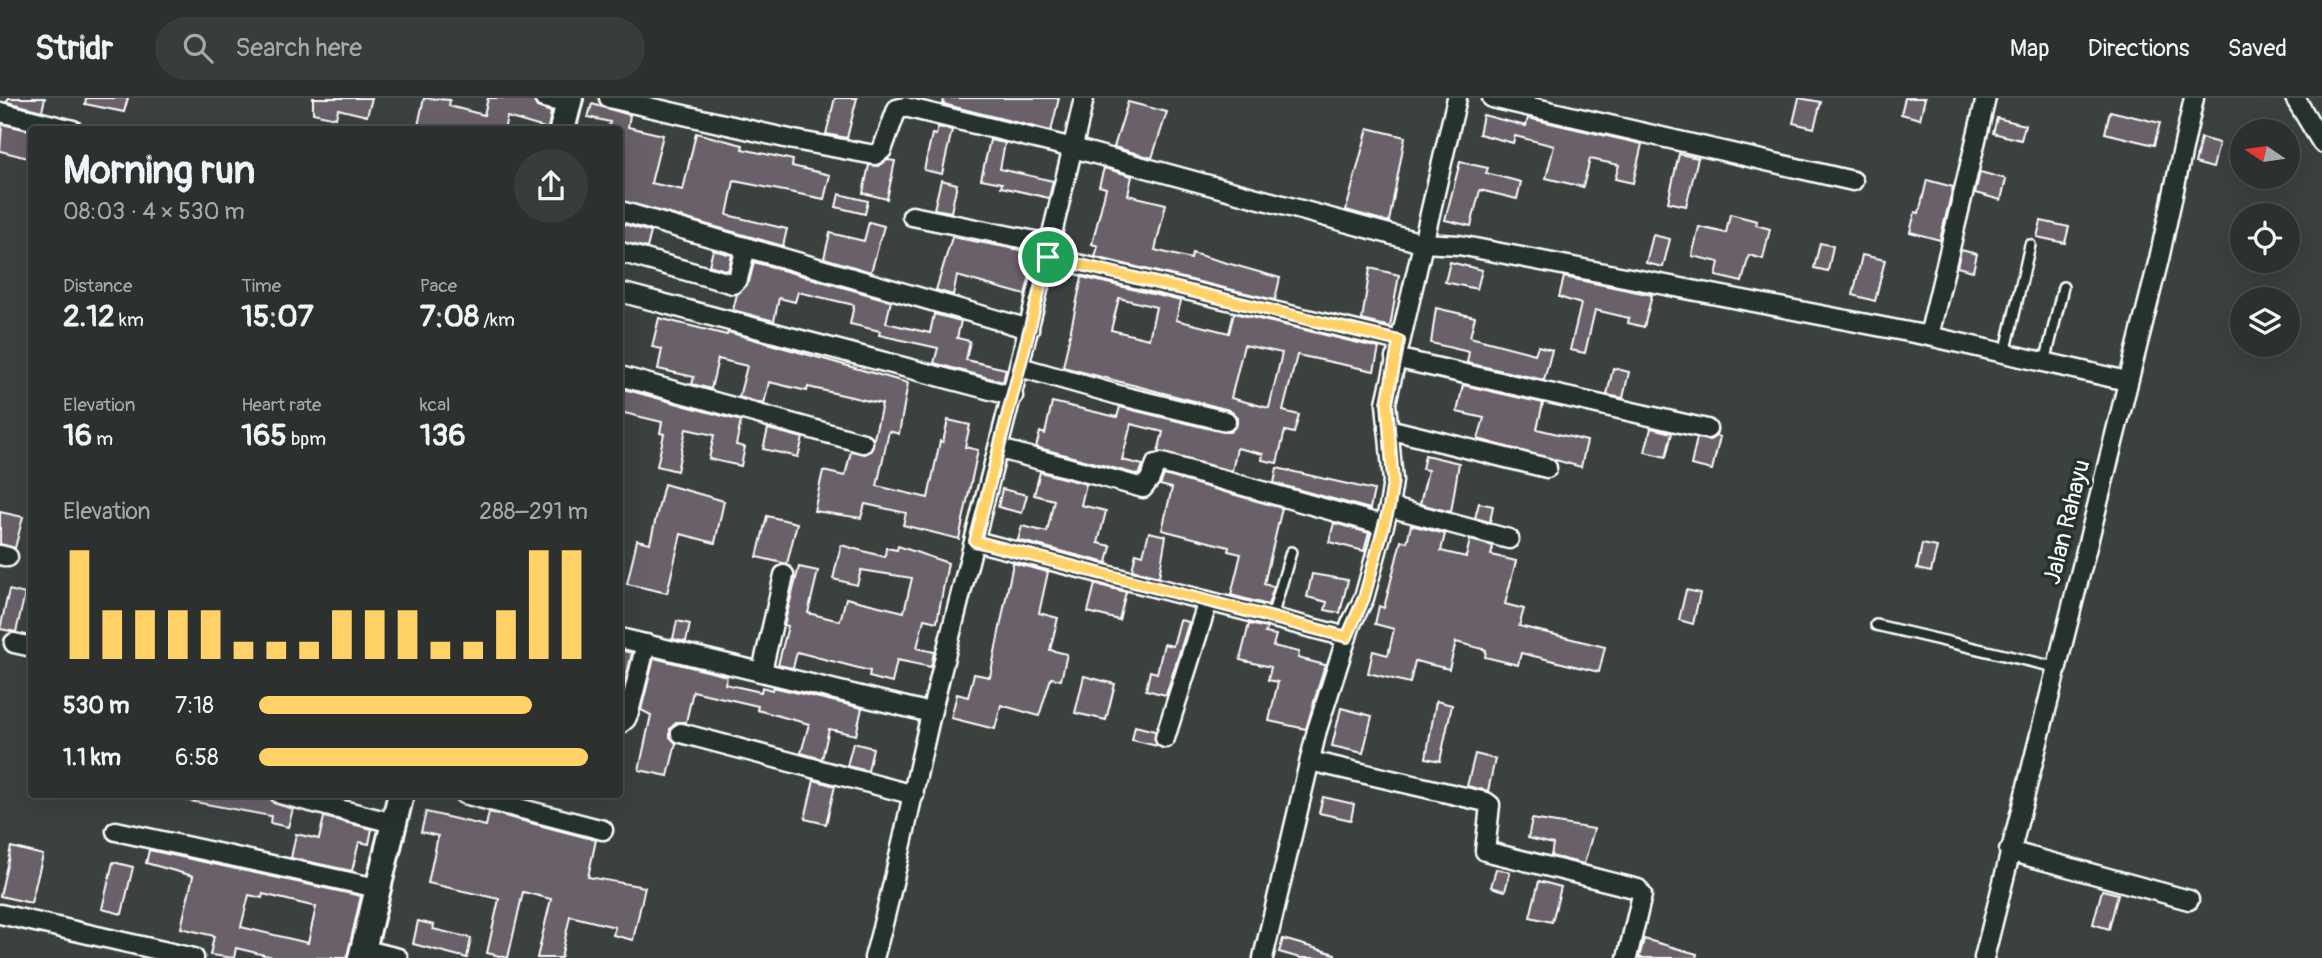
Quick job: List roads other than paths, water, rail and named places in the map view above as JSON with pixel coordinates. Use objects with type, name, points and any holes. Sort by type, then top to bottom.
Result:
[{"type":"street","points":[[544,98],[569,101],[563,126]]},
{"type":"street","points":[[609,98],[794,140],[875,155],[883,150],[897,109],[905,107],[1073,148],[1422,243],[1470,247],[1929,336],[2127,381]]},
{"type":"street","points":[[874,958],[931,713],[1000,449],[1084,98]]},
{"type":"street","points":[[1263,958],[1317,730],[1347,637],[1368,585],[1389,507],[1393,481],[1387,403],[1397,350],[1457,98]]},
{"type":"street","points":[[1492,98],[1853,181]]},
{"type":"street","points":[[1929,336],[1985,98]]},
{"type":"street","name":"Jalan Rahayu","points":[[1983,958],[2127,381],[2194,98]]},
{"type":"street","points":[[2295,98],[2322,143]]},
{"type":"street","points":[[0,112],[58,126]]},
{"type":"street","points":[[623,212],[1029,328]]},
{"type":"street","points":[[912,216],[1049,251],[1397,350],[1707,429]]},
{"type":"street","points":[[623,253],[733,284],[738,279],[746,247]]},
{"type":"street","points":[[623,293],[1013,396]]},
{"type":"street","points":[[1020,367],[1122,397],[1226,421]]},
{"type":"street","points":[[623,377],[863,443]]},
{"type":"street","points":[[1388,429],[1548,468]]},
{"type":"street","points":[[1000,449],[1143,488],[1156,464],[1162,463],[1383,525]]},
{"type":"street","points":[[1389,507],[1509,539]]},
{"type":"street","points":[[975,541],[1347,637]]},
{"type":"street","points":[[762,671],[784,576]]},
{"type":"street","points":[[1165,738],[1208,601]]},
{"type":"street","points":[[623,639],[931,713]]},
{"type":"street","points":[[623,720],[629,712],[646,644]]},
{"type":"street","points":[[681,733],[914,795]]},
{"type":"street","points":[[1310,761],[1485,801],[1490,805],[1485,851],[1638,889],[1642,895],[1627,958]]},
{"type":"street","points":[[296,798],[394,823]]},
{"type":"street","points":[[398,958],[362,953],[400,798]]},
{"type":"street","points":[[479,798],[603,830]]},
{"type":"street","points":[[116,831],[377,888]]},
{"type":"street","points":[[2009,851],[2189,900]]},
{"type":"street","points":[[0,915],[194,958]]},
{"type":"lane","points":[[2004,354],[2030,245]]},
{"type":"lane","points":[[2045,363],[2063,287]]},
{"type":"lane","points":[[1272,617],[1291,552]]},
{"type":"lane","points":[[1876,625],[2056,667]]}]
